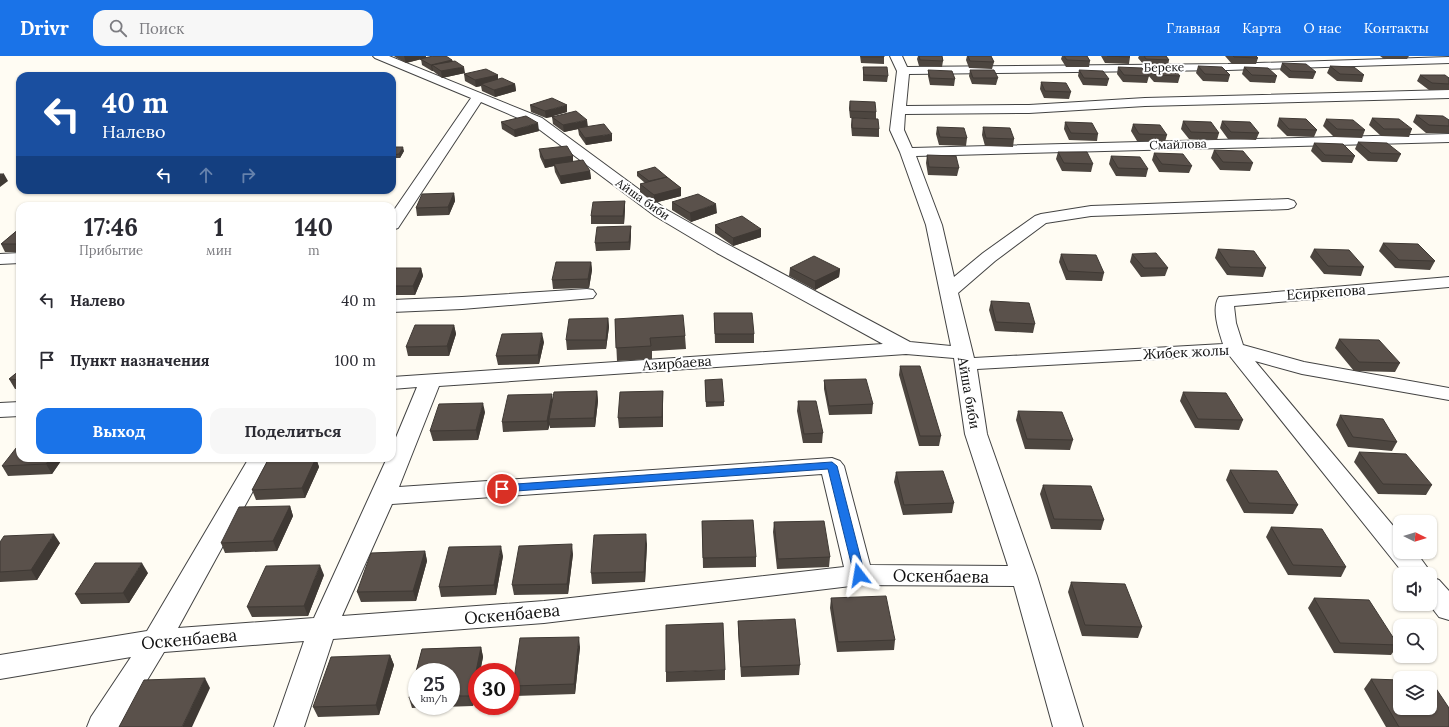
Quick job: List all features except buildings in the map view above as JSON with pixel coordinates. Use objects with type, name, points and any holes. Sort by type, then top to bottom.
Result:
[{"type":"street","name":"Айша биби","points":[[379,56],[537,121],[661,213],[723,249],[906,348]]},
{"type":"street","name":"Береке","points":[[899,63],[1228,67],[1426,58],[1449,60]]},
{"type":"street","name":"Айша биби","points":[[899,63],[900,110],[897,130],[907,152],[934,225],[964,359],[976,434],[1024,576],[1068,727]]},
{"type":"street","points":[[900,110],[1029,109],[1152,101],[1449,94]]},
{"type":"street","points":[[396,219],[478,97]]},
{"type":"street","name":"Смайлова","points":[[907,152],[1449,138]]},
{"type":"street","points":[[948,292],[989,257],[1041,219],[1091,211],[1288,204]]},
{"type":"street","points":[[0,259],[16,258]]},
{"type":"street","name":"Есиркепова","points":[[1234,349],[1226,323],[1225,301],[1449,282]]},
{"type":"street","points":[[396,306],[462,303],[587,294]]},
{"type":"street","name":"Азирбаева","points":[[396,383],[906,348],[964,359]]},
{"type":"street","points":[[1234,349],[1393,541]]},
{"type":"street","name":"Жибек жолы","points":[[964,359],[1234,349],[1302,368],[1449,394]]},
{"type":"street","points":[[288,727],[323,628],[383,496],[431,380]]},
{"type":"street","points":[[0,410],[16,409]]},
{"type":"street","points":[[102,727],[156,641],[258,462]]},
{"type":"street","points":[[383,496],[832,466],[859,575]]},
{"type":"street","points":[[1407,559],[1414,567]]},
{"type":"street","name":"Оскенбаева","points":[[0,667],[156,641],[544,612],[859,575],[1024,576]]},
{"type":"street","points":[[1437,595],[1449,609]]},
{"type":"route","points":[[502,489],[832,466],[859,575]]}]
